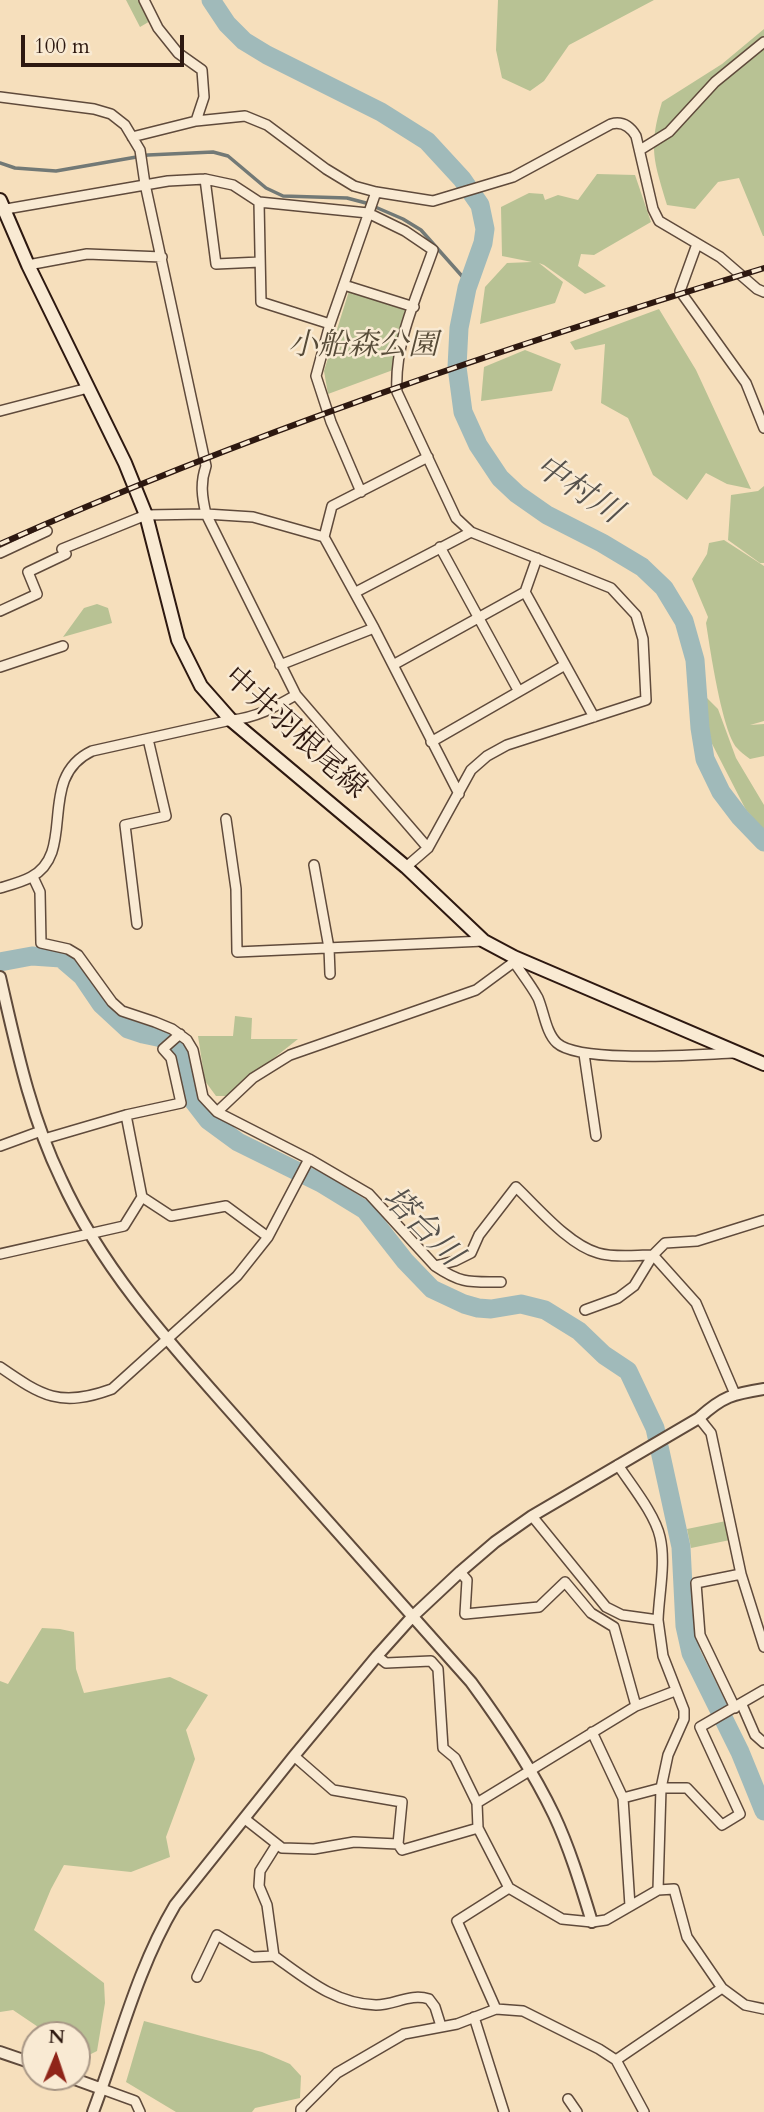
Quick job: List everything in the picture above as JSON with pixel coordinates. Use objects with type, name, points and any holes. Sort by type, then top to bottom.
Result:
[{"type":"main road","name":"中井羽根尾線","points":[[1,207],[125,463],[146,515],[178,640],[201,686],[231,720],[406,867],[484,941],[514,959],[763,1061]]},
{"type":"street","points":[[144,0],[158,28],[178,53],[202,70],[204,97],[196,121]]},
{"type":"street","points":[[640,150],[669,132],[715,82],[764,42]]},
{"type":"street","points":[[0,97],[94,109],[111,114],[125,125],[140,150],[206,466],[201,478],[206,514],[296,695],[428,848]]},
{"type":"street","points":[[132,137],[196,121],[245,116],[267,125],[326,169],[354,186],[375,195],[424,200],[440,199],[513,177],[615,123],[621,123],[633,130],[655,216],[720,257],[764,292]]},
{"type":"street","points":[[205,179],[216,264],[260,262]]},
{"type":"street","points":[[1,207],[145,184],[205,179],[233,185],[259,202],[368,213],[405,231],[433,250],[399,351],[397,392],[456,518],[471,531],[611,588],[636,615],[643,639],[646,700],[507,745],[487,756],[471,770],[428,848],[406,867]]},
{"type":"street","points":[[361,492],[331,422],[316,376],[330,324],[375,195]]},
{"type":"street","points":[[259,202],[261,302],[330,324]]},
{"type":"street","points":[[697,244],[680,291],[746,383],[764,428]]},
{"type":"street","points":[[28,265],[87,254],[162,257]]},
{"type":"street","points":[[344,285],[414,307]]},
{"type":"street","points":[[0,411],[88,388]]},
{"type":"street","points":[[324,537],[332,506],[428,457]]},
{"type":"street","points":[[0,611],[37,594],[28,572],[64,551],[146,515],[206,514],[253,517],[324,537],[356,592],[459,794]]},
{"type":"street","points":[[0,553],[47,531]]},
{"type":"street","points":[[356,592],[471,531]]},
{"type":"street","points":[[440,547],[518,690]]},
{"type":"street","points":[[393,665],[526,592],[537,558]]},
{"type":"street","points":[[526,592],[594,717]]},
{"type":"street","points":[[280,665],[374,628]]},
{"type":"street","points":[[0,667],[63,646]]},
{"type":"street","points":[[431,742],[565,665]]},
{"type":"street","points":[[0,888],[33,877],[43,866],[56,835],[61,786],[65,775],[83,755],[231,720],[246,719],[296,695]]},
{"type":"street","points":[[137,924],[125,825],[166,816],[148,739]]},
{"type":"street","points":[[226,819],[236,889],[237,952],[484,941]]},
{"type":"street","points":[[314,865],[329,948],[330,974]]},
{"type":"street","points":[[33,877],[40,892],[41,943],[68,949],[78,955],[111,1002],[122,1011],[155,1022],[187,1040],[193,1050],[203,1097],[217,1112],[309,1159],[369,1194],[435,1266],[454,1279],[468,1282],[501,1282]]},
{"type":"street","points":[[217,1112],[253,1078],[290,1055],[476,990],[514,959],[533,990],[558,1044],[584,1054],[740,1053]]},
{"type":"street","points":[[1,982],[19,1063],[42,1135],[61,1180],[107,1263],[167,1339],[471,1682],[502,1724],[555,1816],[592,1922]]},
{"type":"street","points":[[0,1146],[181,1103],[171,1058],[163,1049],[180,1034]]},
{"type":"street","points":[[584,1054],[596,1136]]},
{"type":"street","points":[[0,1254],[124,1226],[142,1197],[126,1115]]},
{"type":"street","points":[[0,1367],[36,1391],[53,1398],[92,1396],[112,1389],[237,1276],[268,1237],[309,1159]]},
{"type":"street","points":[[435,1266],[471,1253],[479,1235],[516,1187],[570,1238],[596,1253],[620,1256],[653,1255]]},
{"type":"street","points":[[142,1197],[171,1216],[226,1206],[268,1237]]},
{"type":"street","points":[[585,1310],[618,1298],[634,1286],[653,1255],[664,1243],[697,1241],[764,1220]]},
{"type":"street","points":[[653,1255],[695,1303],[735,1394]]},
{"type":"street","points":[[93,2112],[146,1961],[175,1905],[294,1756],[412,1617],[495,1542],[532,1516],[699,1418],[718,1402],[735,1394],[764,1389]]},
{"type":"street","points":[[699,1418],[711,1433],[741,1574],[764,1647]]},
{"type":"street","points":[[618,1465],[657,1526],[662,1556],[658,1620],[663,1656],[684,1710],[684,1719],[668,1755],[661,1788],[658,1890]]},
{"type":"street","points":[[532,1516],[606,1606],[622,1615],[658,1620]]},
{"type":"street","points":[[460,1572],[467,1580],[465,1614],[539,1607],[565,1583],[591,1613],[614,1627],[636,1706]]},
{"type":"street","points":[[741,1574],[696,1583],[701,1634],[734,1708],[764,1744]]},
{"type":"street","points":[[377,1656],[386,1663],[431,1661],[438,1670],[443,1748],[455,1758],[477,1803],[478,1828],[509,1888],[562,1919],[592,1922],[606,1920],[658,1890],[674,1889],[687,1937],[722,1988],[745,2006],[764,2009]]},
{"type":"street","points":[[623,1798],[661,1788],[687,1788],[722,1825],[740,1814],[700,1727],[764,1690]]},
{"type":"street","points":[[477,1803],[636,1706],[675,1691]]},
{"type":"street","points":[[592,1732],[623,1798],[630,1906]]},
{"type":"street","points":[[294,1756],[333,1790],[402,1802],[398,1844],[402,1850],[478,1828]]},
{"type":"street","points":[[245,1819],[282,1848],[314,1849],[354,1842],[398,1844]]},
{"type":"street","points":[[274,1956],[267,1905],[259,1885],[261,1871],[277,1844]]},
{"type":"street","points":[[496,2009],[457,1921],[509,1888]]},
{"type":"street","points":[[197,1977],[217,1935],[253,1957],[274,1956],[317,1987],[347,2002],[378,2005],[412,1996],[429,1999],[435,2007],[441,2026]]},
{"type":"street","points":[[616,2060],[722,1988]]},
{"type":"street","points":[[301,2112],[337,2073],[404,2034],[496,2009],[523,2011],[616,2060],[644,2112]]},
{"type":"street","points":[[474,2017],[504,2112]]},
{"type":"street","points":[[0,2052],[21,2059]]},
{"type":"street","points":[[91,2085],[135,2101],[140,2112]]},
{"type":"street","points":[[568,2099],[577,2112]]},
{"type":"green space","points":[[126,0],[142,0],[152,20],[140,27]]},
{"type":"green space","points":[[498,0],[654,0],[569,45],[544,81],[530,91],[502,78],[496,50]]},
{"type":"green space","points":[[764,29],[763,236],[739,178],[718,182],[695,209],[667,205],[656,165],[654,143],[662,102],[722,64]]},
{"type":"green space","points":[[597,174],[635,175],[651,222],[594,255],[581,254],[578,266],[606,286],[585,294],[539,263],[563,282],[555,303],[480,324],[485,287],[507,263],[532,262],[502,256],[501,207],[529,193],[543,194],[545,200],[558,195],[578,200]]},
{"type":"green space","name":"小船森公園","points":[[349,291],[405,310],[394,353],[393,370],[328,394],[324,371]]},
{"type":"green space","points":[[659,309],[696,370],[751,489],[727,484],[706,473],[687,500],[653,475],[628,418],[601,403],[605,344],[575,350],[570,342]]},
{"type":"green space","points":[[525,350],[561,364],[552,391],[481,401],[484,367]]},
{"type":"green space","points":[[764,486],[764,563],[760,563],[728,540],[731,495],[758,491]]},
{"type":"green space","points":[[724,540],[764,566],[764,721],[750,725],[764,724],[764,756],[750,759],[737,748],[726,725],[710,651],[706,623],[708,617],[692,579],[707,554],[709,543]]},
{"type":"green space","points":[[97,604],[108,608],[112,623],[63,637],[84,608]]},
{"type":"green space","points":[[704,695],[718,709],[736,758],[764,805],[764,830],[746,810],[708,736]]},
{"type":"green space","points":[[235,1016],[252,1018],[251,1039],[298,1039],[226,1096],[216,1096],[205,1081],[198,1036],[233,1036]]},
{"type":"green space","points":[[726,1521],[730,1540],[691,1548],[687,1529]]},
{"type":"green space","points":[[42,1628],[74,1632],[76,1669],[84,1693],[170,1677],[208,1695],[186,1730],[195,1759],[166,1837],[170,1857],[131,1872],[64,1865],[34,1930],[104,1983],[105,2003],[97,2051],[91,2054],[91,2021],[29,2021],[13,2010],[0,2012],[0,1681],[8,1684]]},
{"type":"green space","points":[[144,2021],[262,2052],[290,2064],[301,2076],[300,2098],[255,2108],[252,2112],[176,2112],[126,2082]]},
{"type":"waterway","name":"中村川","points":[[211,0],[227,24],[244,41],[381,112],[427,141],[462,179],[480,205],[485,229],[483,243],[467,288],[459,328],[457,367],[463,412],[478,445],[500,478],[517,494],[547,515],[642,567],[664,588],[684,621],[695,660],[705,759],[721,792],[764,842]]},
{"type":"waterway","points":[[0,163],[15,168],[56,171],[148,155],[213,152],[228,156],[266,188],[283,196],[347,198],[403,219],[421,230],[469,284]]},
{"type":"waterway","name":"塔台川","points":[[0,962],[32,956],[61,958],[82,976],[101,1004],[128,1029],[162,1038],[179,1050],[191,1098],[208,1120],[238,1142],[321,1183],[365,1210],[405,1261],[432,1289],[478,1308],[491,1309],[521,1304],[545,1310],[579,1331],[604,1355],[628,1371],[655,1428],[681,1547],[685,1626],[691,1653],[740,1752],[764,1811]]},
{"type":"railway","points":[[0,544],[188,466],[378,394],[570,329],[764,268]]}]
